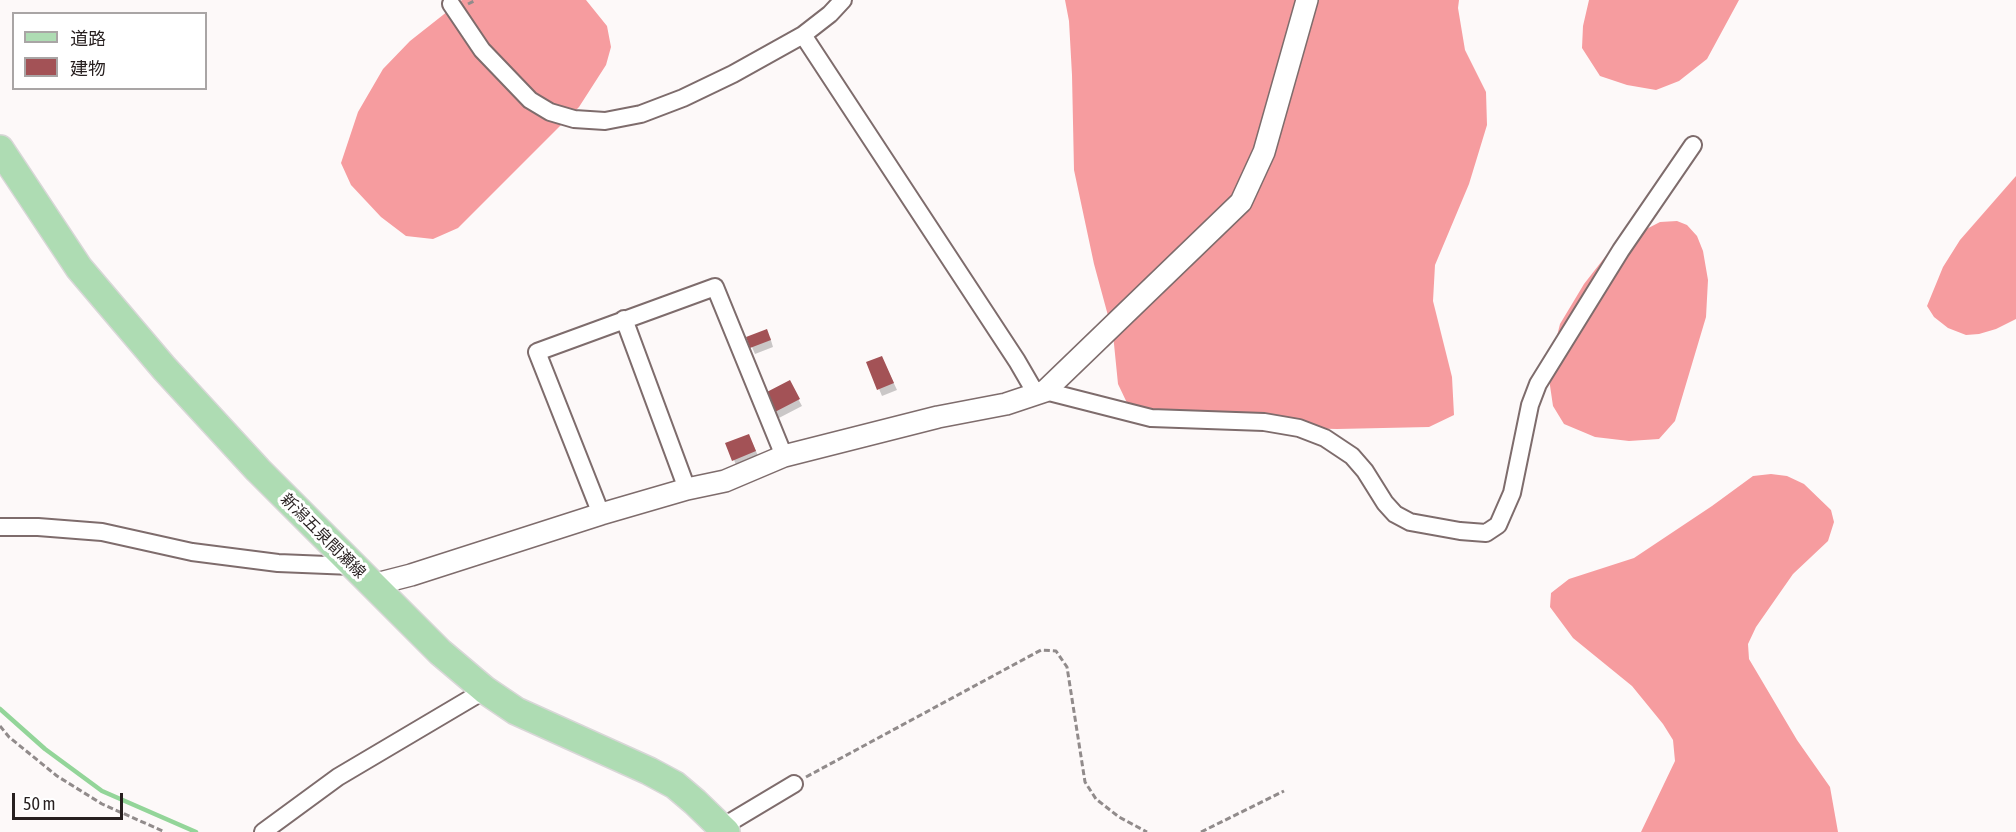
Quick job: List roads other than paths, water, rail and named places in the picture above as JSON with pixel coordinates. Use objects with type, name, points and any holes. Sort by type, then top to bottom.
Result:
[{"type":"main road","name":"新潟五泉間瀬線","points":[[0,149],[79,267],[164,368],[258,470],[440,652],[485,690],[516,711],[675,785],[724,829]]},
{"type":"street","points":[[451,4],[483,50],[530,100],[550,112],[574,119],[605,120],[641,114],[684,98],[733,74],[803,35],[830,14],[843,0]]},
{"type":"street","points":[[372,585],[411,575],[601,514],[687,489],[725,481],[784,456],[938,417],[1006,404],[1040,392],[1241,202],[1264,152],[1307,0]]},
{"type":"street","points":[[803,35],[1017,361],[1040,392],[1151,418],[1264,422],[1299,428],[1325,438],[1352,456],[1365,471],[1384,503],[1395,514],[1410,522],[1460,531],[1486,533],[1498,525],[1512,493],[1530,405],[1538,384],[1621,250],[1693,145]]},
{"type":"street","points":[[601,514],[537,352],[715,286],[784,456]]},
{"type":"street","points":[[624,319],[687,489]]},
{"type":"street","points":[[0,527],[38,527],[102,532],[192,552],[278,563],[352,566]]},
{"type":"street","points":[[263,832],[338,777],[485,690]]},
{"type":"street","points":[[724,829],[794,784]]},
{"type":"waterway","points":[[0,709],[45,749],[102,791],[196,832]]}]
